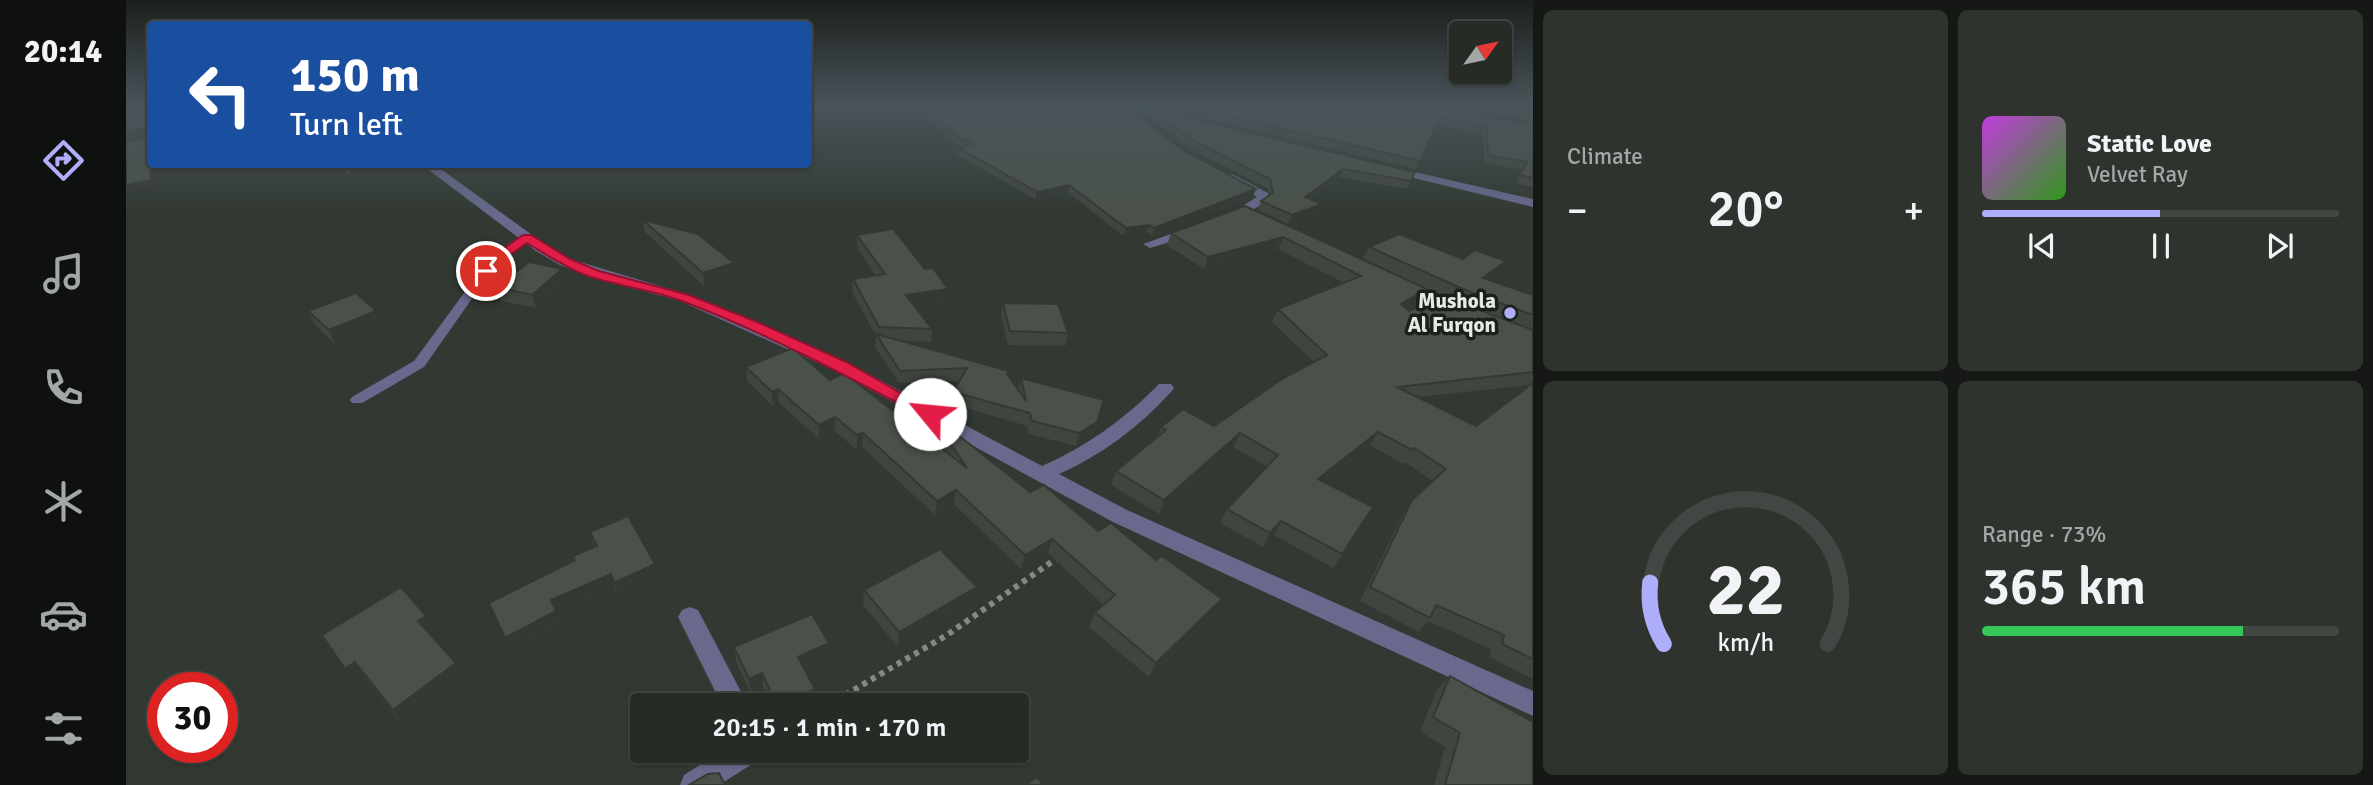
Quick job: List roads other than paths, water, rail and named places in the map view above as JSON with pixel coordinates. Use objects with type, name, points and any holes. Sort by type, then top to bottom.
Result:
[{"type":"street","points":[[1376,166],[1533,203]]},
{"type":"street","points":[[432,168],[565,262],[594,273],[685,298],[840,366],[1120,516],[1533,704]]},
{"type":"street","points":[[1215,169],[1262,193],[1263,199],[1236,213],[1274,224]]},
{"type":"street","points":[[1150,244],[1205,225]]},
{"type":"street","points":[[1386,275],[1430,302],[1471,316]]},
{"type":"street","points":[[1042,474],[1095,448],[1150,405],[1165,388]]},
{"type":"street","points":[[690,617],[729,693]]},
{"type":"street","points":[[694,785],[728,763]]},
{"type":"lane","points":[[357,400],[419,364],[493,261],[527,237]]},
{"type":"place","name":"Mushola Al Furqon","points":[[1510,313]]}]
